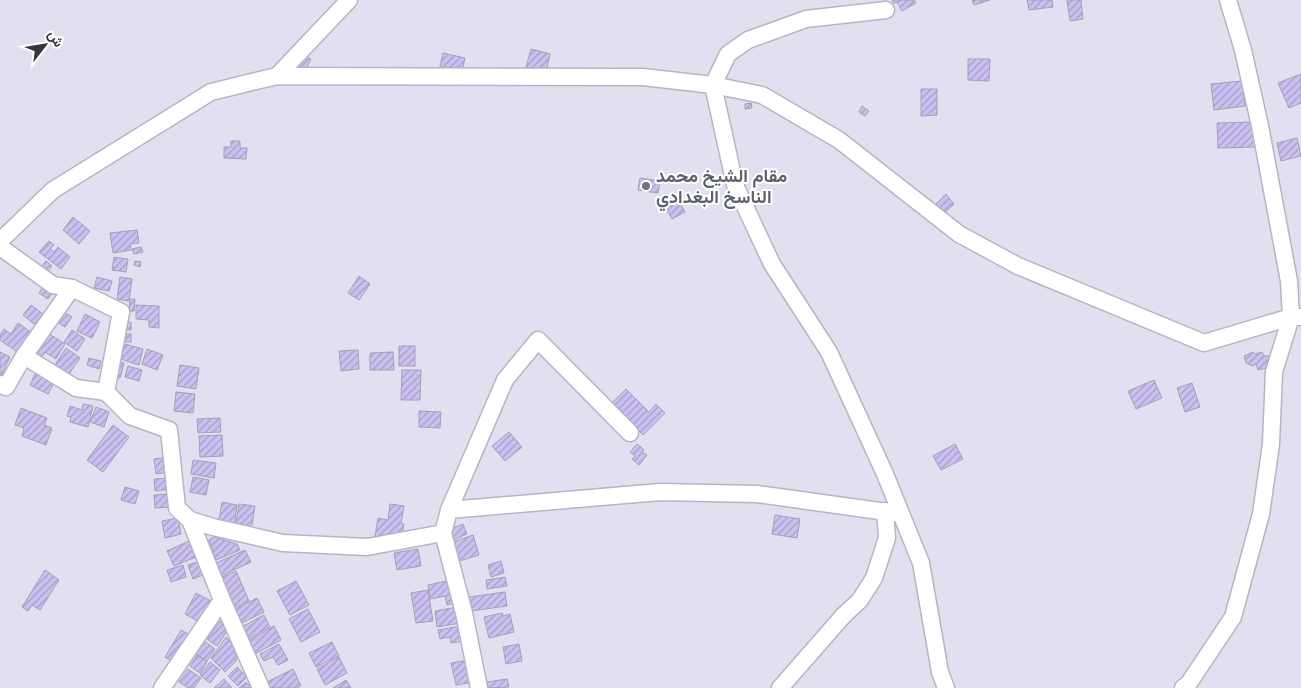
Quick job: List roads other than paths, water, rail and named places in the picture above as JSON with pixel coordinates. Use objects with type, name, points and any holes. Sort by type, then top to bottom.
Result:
[{"type":"street","points":[[277,76],[349,0]]},
{"type":"street","points":[[1183,688],[1189,683],[1233,617],[1261,514],[1271,444],[1274,372],[1296,317],[1260,126],[1243,50],[1228,0]]},
{"type":"street","points":[[886,10],[806,19],[748,40],[728,54],[713,85],[735,185],[772,264],[829,352],[893,512],[921,562],[940,672],[946,688]]},
{"type":"street","points":[[0,241],[53,190],[211,92],[277,76],[643,77],[713,85],[762,95],[839,140],[959,234],[1018,266],[1204,343],[1296,317]]},
{"type":"street","points":[[0,246],[53,285],[72,288],[121,312],[106,392]]},
{"type":"street","points":[[2,391],[72,288]]},
{"type":"street","points":[[479,688],[464,614],[444,533],[449,510],[505,380],[538,340],[630,433]]},
{"type":"street","points":[[24,356],[76,388],[106,392],[130,416],[169,430],[177,508],[190,520],[222,600],[261,688]]},
{"type":"street","points":[[449,510],[660,492],[757,494],[893,512]]},
{"type":"street","points":[[780,688],[843,616],[860,600],[874,578],[893,512]]},
{"type":"street","points":[[190,520],[293,544],[367,547],[444,533]]},
{"type":"street","points":[[162,688],[222,600]]},
{"type":"place","name":"مقام الشيخ محمد الناسخ البغدادي","points":[[646,186]]}]
